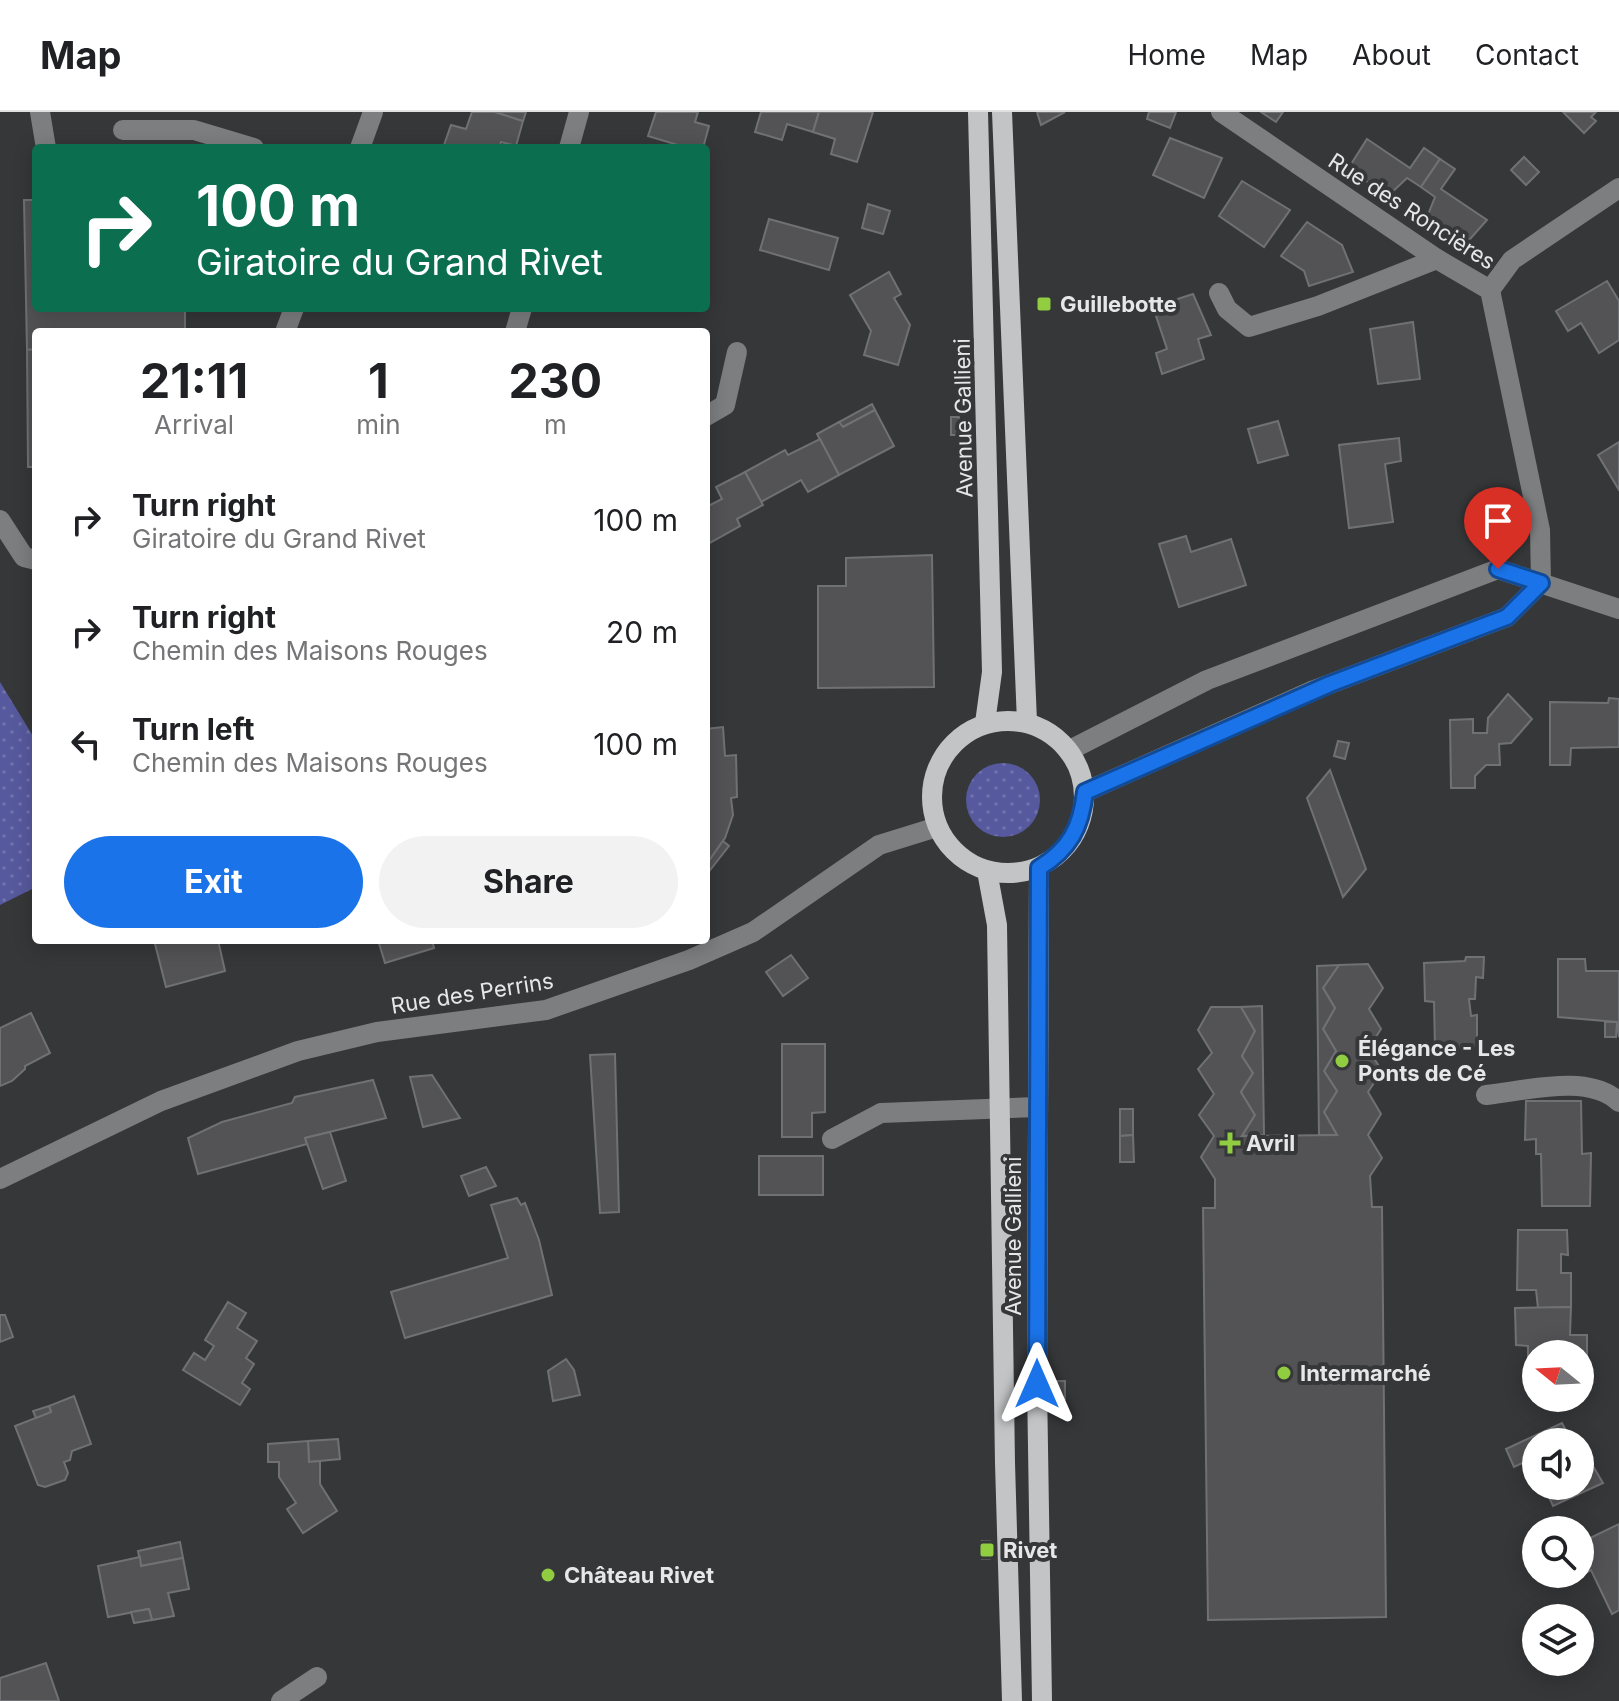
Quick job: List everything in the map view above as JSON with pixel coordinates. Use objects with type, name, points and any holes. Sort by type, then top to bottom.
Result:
[{"type":"main road","name":"Avenue Gallieni","points":[[978,112],[992,672],[985,723]]},
{"type":"main road","points":[[1002,112],[1027,722]]},
{"type":"main road","points":[[1027,722],[1061,740],[1080,770],[1085,792],[1082,817],[1072,840],[1055,858],[1039,868],[987,871],[966,861],[949,846],[937,827],[931,802],[939,765],[962,735],[985,723],[1027,722]]},
{"type":"main road","name":"Avenue Gallieni","points":[[1039,868],[1037,1384],[1042,1701]]},
{"type":"main road","name":"Avenue Gallieni","points":[[987,871],[997,925],[1012,1701]]},
{"type":"street","points":[[40,112],[45,144]]},
{"type":"street","points":[[361,144],[373,112]]},
{"type":"street","points":[[570,144],[579,112]]},
{"type":"street","name":"Rue des Roncières","points":[[1221,112],[1437,259],[1490,290],[1540,530],[1541,583]]},
{"type":"street","points":[[123,130],[194,130],[241,144]]},
{"type":"street","points":[[1490,290],[1512,260],[1619,188]]},
{"type":"street","points":[[1219,293],[1227,309],[1249,327],[1318,306],[1437,259]]},
{"type":"street","points":[[710,414],[725,405],[737,352]]},
{"type":"street","points":[[0,520],[24,557],[32,559]]},
{"type":"street","points":[[1068,751],[1207,680],[1498,569],[1619,609]]},
{"type":"street","points":[[1085,792],[1314,690],[1507,617],[1541,583]]},
{"type":"street","name":"Rue des Perrins","points":[[0,1179],[161,1101],[298,1051],[377,1032],[546,1010],[689,960],[753,932],[879,845],[937,827]]},
{"type":"street","points":[[1486,1095],[1581,1086],[1608,1092],[1619,1102]]},
{"type":"street","points":[[832,1139],[881,1113],[1038,1107]]},
{"type":"street","points":[[281,1701],[317,1677]]},
{"type":"shaded area","points":[[0,682],[32,734],[32,889],[0,905]]},
{"type":"shaded area","points":[[1003,763],[1017,766],[1029,774],[1037,786],[1040,800],[1037,814],[1029,826],[1017,834],[1003,837],[989,834],[977,826],[969,814],[966,800],[969,786],[977,774],[989,766]]},
{"type":"building","points":[[472,112],[495,112],[523,121],[517,144],[444,144],[451,125],[466,129]]},
{"type":"building","points":[[495,112],[526,112],[523,121]]},
{"type":"building","points":[[656,112],[698,112],[695,122],[709,126],[704,144],[675,144],[648,136]]},
{"type":"building","points":[[761,112],[819,112],[813,132],[787,124],[782,140],[755,132]]},
{"type":"building","points":[[819,112],[873,112],[857,162],[831,154],[835,139],[813,132]]},
{"type":"building","points":[[1037,112],[1065,112],[1041,125]]},
{"type":"building","points":[[1149,112],[1176,112],[1170,128],[1147,119]]},
{"type":"building","points":[[1261,112],[1283,112],[1276,122]]},
{"type":"building","points":[[1563,112],[1596,112],[1591,117],[1596,121],[1584,133]]},
{"type":"building","points":[[1170,138],[1222,158],[1204,198],[1153,175]]},
{"type":"building","points":[[1367,139],[1410,168],[1424,148],[1440,159],[1421,187],[1407,178],[1388,196],[1348,169]]},
{"type":"building","points":[[1524,157],[1539,172],[1526,185],[1511,170]]},
{"type":"building","points":[[1440,159],[1455,169],[1441,189],[1487,220],[1463,247],[1425,222],[1435,197],[1421,187]]},
{"type":"building","points":[[1242,181],[1290,210],[1264,247],[1219,216]]},
{"type":"building","points":[[24,200],[32,200],[32,312],[185,312],[185,328],[32,328],[32,349],[27,350]]},
{"type":"building","points":[[868,204],[890,211],[883,234],[862,228]]},
{"type":"building","points":[[769,219],[838,238],[829,270],[760,250]]},
{"type":"building","points":[[1307,222],[1342,245],[1353,272],[1309,286],[1304,271],[1281,256]]},
{"type":"building","points":[[889,272],[901,294],[894,298],[910,325],[898,365],[864,355],[871,331],[850,295]]},
{"type":"building","points":[[1607,281],[1619,301],[1619,340],[1599,353],[1581,323],[1568,331],[1556,311]]},
{"type":"building","points":[[1193,294],[1211,335],[1198,339],[1204,359],[1162,374],[1156,353],[1167,349],[1153,307]]},
{"type":"building","points":[[1413,322],[1420,379],[1378,384],[1370,329]]},
{"type":"building","points":[[32,349],[32,467],[28,467],[27,350]]},
{"type":"building","points":[[872,404],[875,410],[843,427],[839,422]]},
{"type":"building","points":[[875,410],[894,446],[839,475],[817,434],[839,422],[843,427]]},
{"type":"building","points":[[951,417],[959,417],[959,435],[951,435]]},
{"type":"building","points":[[1278,421],[1288,455],[1258,463],[1248,429]]},
{"type":"building","points":[[1399,438],[1401,461],[1385,464],[1393,522],[1349,528],[1339,445]]},
{"type":"building","points":[[820,439],[839,475],[808,492],[801,480],[761,502],[745,472],[785,450],[788,455]]},
{"type":"building","points":[[1619,442],[1619,490],[1598,455]]},
{"type":"building","points":[[745,472],[763,505],[737,519],[740,526],[710,543],[710,505],[722,499],[716,487]]},
{"type":"building","points":[[1186,536],[1191,552],[1231,539],[1246,585],[1179,607],[1159,544]]},
{"type":"building","points":[[932,555],[934,687],[818,688],[818,586],[846,586],[846,558]]},
{"type":"building","points":[[1508,694],[1532,719],[1511,743],[1499,744],[1500,765],[1486,765],[1475,776],[1475,788],[1451,788],[1450,720],[1473,719],[1473,733],[1487,733],[1488,718]]},
{"type":"building","points":[[1609,698],[1619,699],[1619,747],[1571,748],[1570,765],[1550,765],[1550,702],[1608,703]]},
{"type":"building","points":[[723,727],[725,756],[736,755],[737,797],[731,798],[733,815],[725,838],[710,859],[710,729]]},
{"type":"building","points":[[1338,741],[1349,743],[1345,759],[1334,756]]},
{"type":"building","points":[[1330,770],[1366,869],[1343,897],[1307,798]]},
{"type":"building","points":[[723,841],[729,846],[710,870],[710,859]]},
{"type":"building","points":[[155,944],[219,944],[225,971],[166,987]]},
{"type":"building","points":[[379,944],[433,944],[434,948],[385,963]]},
{"type":"building","points":[[791,955],[808,978],[783,996],[766,972]]},
{"type":"building","points":[[1466,957],[1484,957],[1483,978],[1476,977],[1475,999],[1469,999],[1471,1016],[1477,1015],[1477,1046],[1435,1048],[1434,1002],[1425,1001],[1424,963],[1465,961]]},
{"type":"building","points":[[1558,959],[1585,959],[1586,971],[1619,971],[1619,1037],[1617,1022],[1558,1017]]},
{"type":"building","points":[[1368,964],[1383,988],[1369,1009],[1381,1029],[1368,1049],[1382,1071],[1368,1092],[1381,1114],[1368,1135],[1382,1158],[1370,1176],[1372,1207],[1382,1207],[1386,1617],[1208,1620],[1203,1208],[1215,1208],[1215,1179],[1201,1157],[1214,1136],[1199,1115],[1214,1094],[1198,1069],[1212,1053],[1198,1030],[1211,1007],[1241,1007],[1255,1031],[1242,1056],[1253,1073],[1241,1092],[1255,1115],[1242,1136],[1337,1135],[1324,1112],[1337,1091],[1324,1071],[1336,1051],[1323,1029],[1335,1008],[1323,988],[1339,965]]},
{"type":"building","points":[[1339,965],[1323,988],[1335,1008],[1323,1029],[1336,1051],[1324,1071],[1337,1091],[1324,1112],[1337,1135],[1319,1135],[1317,966]]},
{"type":"building","points":[[1262,1006],[1264,1135],[1242,1136],[1255,1115],[1241,1092],[1253,1073],[1242,1056],[1255,1031],[1241,1007]]},
{"type":"building","points":[[31,1013],[50,1053],[25,1066],[12,1081],[0,1086],[0,1028]]},
{"type":"building","points":[[1605,1022],[1617,1022],[1616,1037],[1605,1037]]},
{"type":"building","points":[[782,1044],[825,1044],[825,1112],[812,1113],[812,1137],[782,1137]]},
{"type":"building","points":[[615,1054],[619,1212],[600,1213],[590,1055]]},
{"type":"building","points":[[432,1075],[460,1118],[423,1127],[410,1077]]},
{"type":"building","points":[[373,1080],[386,1118],[305,1138],[307,1144],[198,1174],[188,1138],[222,1122],[292,1103],[295,1097]]},
{"type":"building","points":[[1526,1101],[1581,1101],[1582,1154],[1591,1153],[1590,1206],[1542,1206],[1541,1154],[1536,1154],[1536,1139],[1525,1140]]},
{"type":"building","points":[[1120,1109],[1133,1109],[1133,1135],[1120,1136]]},
{"type":"building","points":[[330,1132],[346,1181],[323,1189],[305,1138]]},
{"type":"building","points":[[1133,1135],[1134,1162],[1120,1162],[1120,1136]]},
{"type":"building","points":[[759,1156],[823,1156],[823,1195],[759,1195]]},
{"type":"building","points":[[486,1167],[496,1186],[469,1196],[461,1176]]},
{"type":"building","points":[[517,1198],[521,1205],[525,1203],[539,1240],[552,1295],[405,1338],[391,1292],[508,1258],[491,1205]]},
{"type":"building","points":[[1518,1230],[1567,1230],[1568,1255],[1561,1254],[1561,1273],[1571,1273],[1571,1307],[1538,1308],[1536,1290],[1517,1290]]},
{"type":"building","points":[[228,1302],[246,1313],[237,1328],[257,1341],[246,1358],[254,1364],[242,1383],[250,1389],[240,1405],[183,1370],[194,1353],[205,1360],[214,1346],[205,1340]]},
{"type":"building","points":[[1571,1307],[1570,1335],[1587,1335],[1587,1340],[1522,1340],[1522,1346],[1516,1345],[1515,1308]]},
{"type":"building","points":[[0,1315],[5,1315],[13,1337],[0,1342]]},
{"type":"building","points":[[566,1359],[574,1370],[580,1395],[553,1401],[548,1371]]},
{"type":"building","points":[[1057,1381],[1065,1381],[1065,1399],[1057,1399]]},
{"type":"building","points":[[74,1396],[91,1444],[72,1451],[70,1460],[64,1462],[68,1473],[65,1480],[45,1487],[38,1485],[15,1426],[51,1412],[49,1406]]},
{"type":"building","points":[[49,1406],[51,1412],[36,1418],[33,1411]]},
{"type":"building","points":[[338,1439],[340,1459],[309,1462],[308,1441]]},
{"type":"building","points":[[308,1441],[309,1462],[320,1461],[320,1484],[337,1511],[303,1533],[287,1509],[296,1503],[279,1477],[279,1462],[268,1462],[268,1444]]},
{"type":"building","points":[[1522,1442],[1522,1463],[1514,1467],[1506,1449]]},
{"type":"building","points":[[1594,1468],[1603,1483],[1594,1487]]},
{"type":"building","points":[[1550,1500],[1566,1500],[1553,1506]]},
{"type":"building","points":[[1619,1524],[1619,1610],[1612,1614],[1594,1576],[1594,1536]]},
{"type":"building","points":[[982,1541],[990,1541],[990,1559],[982,1559]]},
{"type":"building","points":[[180,1542],[183,1558],[141,1566],[138,1551]]},
{"type":"building","points":[[140,1557],[141,1566],[183,1558],[189,1589],[168,1593],[174,1616],[152,1620],[149,1609],[108,1617],[98,1566]]},
{"type":"building","points":[[149,1609],[152,1620],[134,1623],[131,1612]]},
{"type":"building","points":[[46,1663],[59,1701],[0,1701],[0,1678]]},
{"type":"place","name":"Guillebotte","points":[[1044,304]]},
{"type":"place","name":"Élégance - Les Ponts de Cé","points":[[1342,1061]]},
{"type":"place","name":"Avril","points":[[1230,1143]]},
{"type":"place","name":"Intermarché","points":[[1284,1373]]},
{"type":"place","name":"Rivet","points":[[987,1550]]},
{"type":"place","name":"Château Rivet","points":[[548,1575]]},
{"type":"route","points":[[1037,1384],[1039,868],[1055,858],[1072,840],[1082,817],[1085,792],[1330,684],[1507,617],[1541,583],[1498,569]]}]
